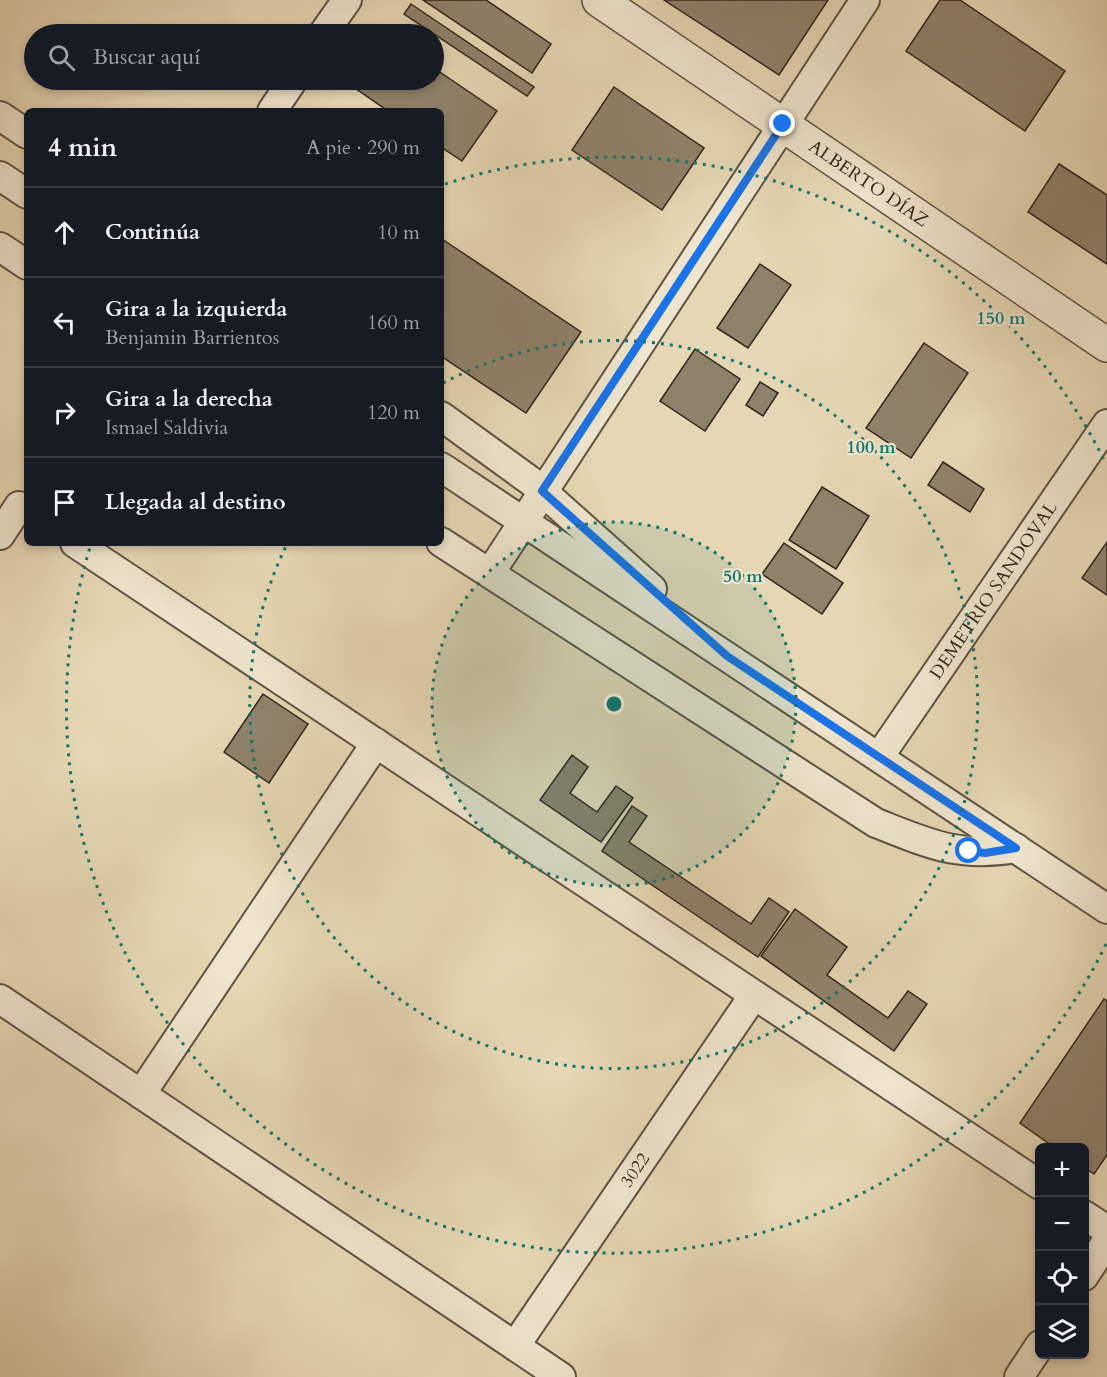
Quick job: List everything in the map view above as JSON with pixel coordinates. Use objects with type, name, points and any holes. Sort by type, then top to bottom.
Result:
[{"type":"street","points":[[330,24],[346,0]]},
{"type":"street","name":"ALBERTO DÍAZ","points":[[599,0],[1107,345]]},
{"type":"street","points":[[490,573],[865,0]]},
{"type":"street","points":[[274,108],[286,90]]},
{"type":"street","points":[[0,116],[24,132]]},
{"type":"street","points":[[0,176],[24,192]]},
{"type":"street","points":[[0,247],[24,263]]},
{"type":"street","points":[[444,418],[494,452],[542,491],[727,656]]},
{"type":"street","name":"DEMETRIO SANDOVAL","points":[[879,757],[1107,424]]},
{"type":"street","points":[[444,469],[1107,909]]},
{"type":"street","points":[[0,535],[16,503]]},
{"type":"street","points":[[444,544],[876,823],[939,848],[985,853],[1016,848]]},
{"type":"street","points":[[80,546],[1035,1182]]},
{"type":"street","points":[[141,1094],[376,743]]},
{"type":"street","name":"3022","points":[[515,1346],[754,995]]},
{"type":"street","points":[[0,999],[561,1377]]},
{"type":"street","points":[[1089,1218],[1107,1230]]},
{"type":"street","points":[[1089,1268],[1107,1241]]},
{"type":"street","points":[[1019,1377],[1035,1353]]},
{"type":"building","points":[[423,0],[486,0],[551,44],[532,73]]},
{"type":"building","points":[[664,0],[828,0],[779,75]]},
{"type":"building","points":[[940,0],[960,0],[1065,71],[1025,131],[906,51]]},
{"type":"building","points":[[411,4],[441,24],[419,24],[404,14]]},
{"type":"building","points":[[444,26],[534,87],[527,96],[444,41]]},
{"type":"building","points":[[444,75],[497,111],[462,161],[444,149],[444,108],[384,108],[358,90],[444,90]]},
{"type":"building","points":[[614,87],[704,148],[662,210],[572,150]]},
{"type":"building","points":[[1059,164],[1107,195],[1107,264],[1028,212]]},
{"type":"building","points":[[444,240],[581,332],[526,413],[444,358]]},
{"type":"building","points":[[760,264],[791,285],[748,348],[717,328]]},
{"type":"building","points":[[924,343],[968,373],[911,458],[866,428]]},
{"type":"building","points":[[695,349],[740,379],[705,431],[660,401]]},
{"type":"building","points":[[760,382],[778,393],[763,416],[746,405]]},
{"type":"building","points":[[943,462],[984,489],[970,512],[928,485]]},
{"type":"building","points":[[822,487],[869,516],[836,569],[789,540]]},
{"type":"building","points":[[1107,542],[1107,595],[1082,578]]},
{"type":"building","points":[[784,543],[843,583],[822,614],[762,574]]},
{"type":"building","points":[[263,694],[308,724],[269,783],[224,752]]},
{"type":"building","points":[[572,755],[588,767],[570,793],[597,812],[616,786],[633,798],[601,842],[540,800]]},
{"type":"building","points":[[632,806],[647,816],[629,842],[751,924],[769,898],[789,912],[758,957],[602,851]]},
{"type":"building","points":[[795,909],[847,947],[827,975],[888,1018],[908,991],[927,1004],[894,1051],[761,956]]},
{"type":"building","points":[[1104,999],[1107,1001],[1107,1155],[1094,1174],[1089,1170],[1089,1143],[1048,1143],[1020,1123]]},
{"type":"route","points":[[783,124],[542,491],[727,656],[1016,848],[985,853],[969,851]]}]
